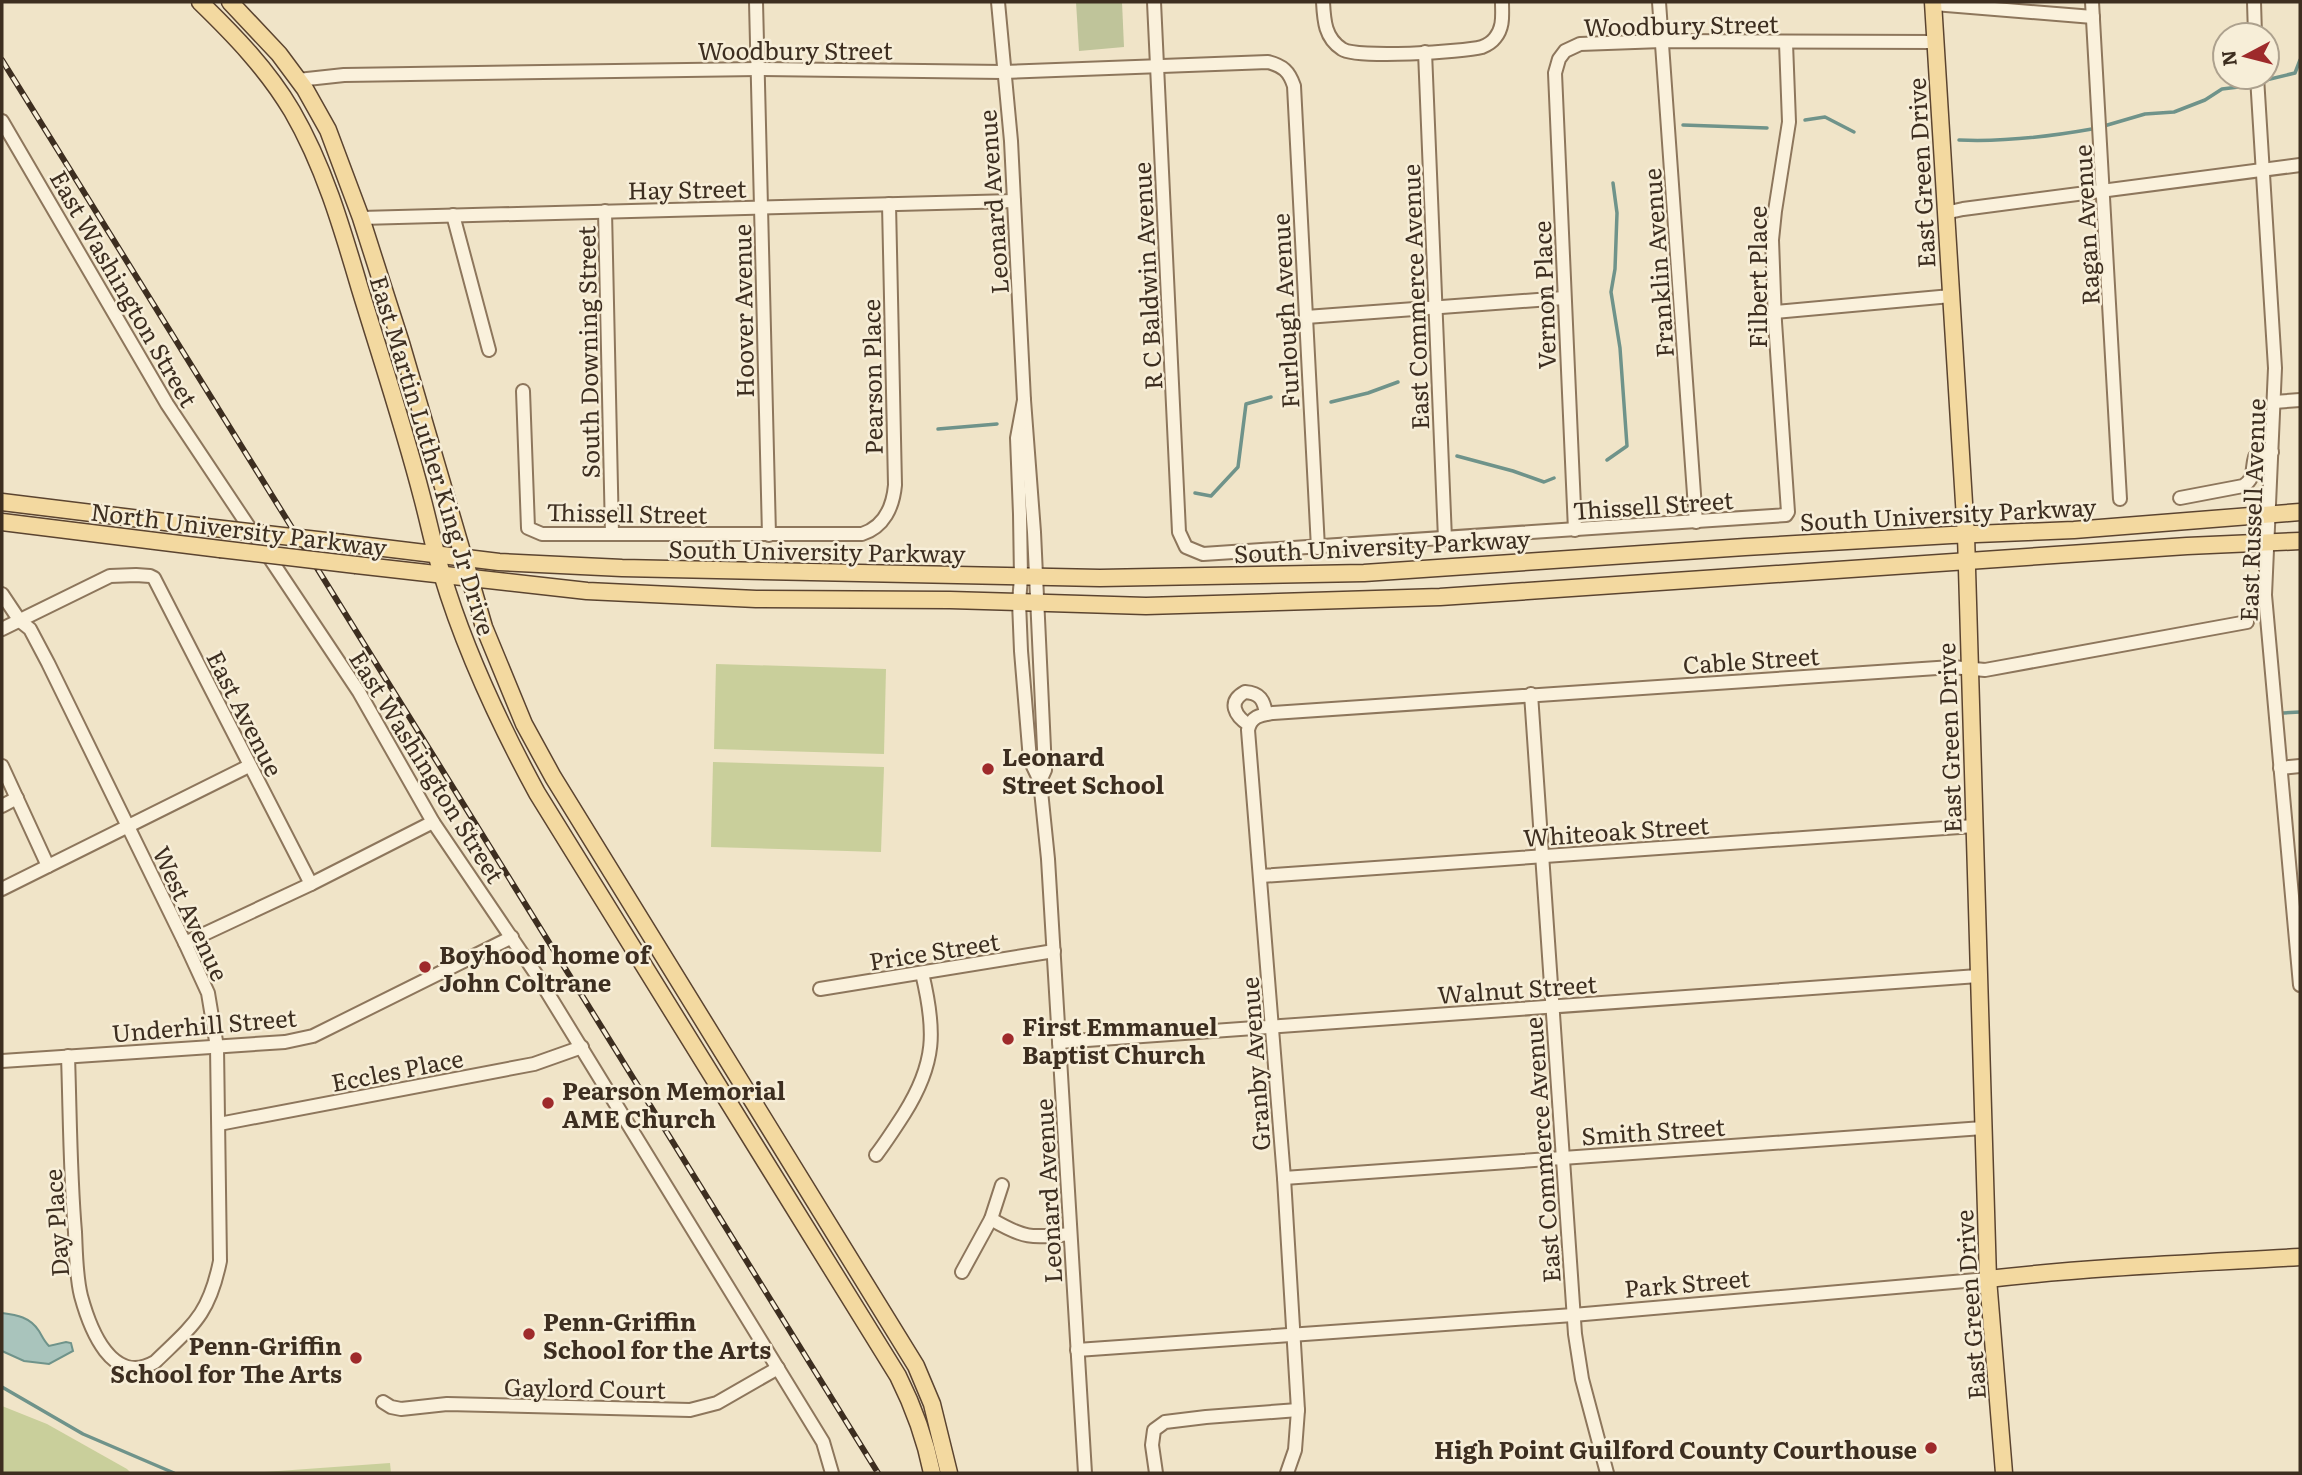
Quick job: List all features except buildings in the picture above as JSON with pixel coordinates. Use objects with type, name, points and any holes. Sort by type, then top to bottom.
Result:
[{"type":"main road","name":"East Martin Luther King Jr Drive","points":[[200,2],[242,43],[268,76],[292,111],[315,155],[337,213],[422,496],[442,576],[488,696],[532,782],[898,1376],[950,1473]]},
{"type":"main road","name":"East Martin Luther King Jr Drive","points":[[230,2],[279,54],[328,130],[362,218],[489,639],[524,724],[553,777],[916,1366],[932,1404],[932,1473]]},
{"type":"main road","name":"East Green Drive","points":[[1934,3],[1966,535],[1988,1279],[2004,1473]]},
{"type":"main road","name":"North University Parkway","points":[[2,502],[465,558]]},
{"type":"main road","name":"South University Parkway","points":[[465,558],[622,568],[1029,578],[1364,573],[2074,530],[2300,512]]},
{"type":"main road","name":"North University Parkway","points":[[2,522],[471,579]]},
{"type":"main road","name":"South University Parkway","points":[[471,579],[587,591],[756,599],[1146,606],[1273,604],[1440,597],[2187,546],[2300,541]]},
{"type":"main road","name":"Park Street","points":[[1988,1279],[2040,1272],[2298,1255]]},
{"type":"street","name":"Hoover Avenue","points":[[756,2],[769,535]]},
{"type":"street","name":"Leonard Avenue","points":[[998,2],[1011,141],[1024,400],[1029,578],[1037,603],[1045,770],[1040,781]]},
{"type":"street","name":"R C Baldwin Avenue","points":[[1154,2],[1179,532],[1186,547]]},
{"type":"street","points":[[1323,2],[1329,38],[1342,50],[1358,54],[1424,52],[1483,46],[1496,37],[1503,22],[1502,2]]},
{"type":"street","name":"Franklin Avenue","points":[[1659,2],[1696,522]]},
{"type":"street","name":"Ragan Avenue","points":[[2092,2],[2120,499]]},
{"type":"street","points":[[2254,2],[2255,21]]},
{"type":"street","points":[[1934,3],[2093,17]]},
{"type":"street","name":"Woodbury Street","points":[[1559,59],[1565,51],[1580,44],[1662,41],[1935,42]]},
{"type":"street","name":"Filbert Place","points":[[1786,43],[1789,122],[1774,211],[1772,240],[1788,512]]},
{"type":"street","name":"East Commerce Avenue","points":[[1424,52],[1445,539]]},
{"type":"street","name":"Vernon Place","points":[[1559,59],[1555,73],[1574,530]]},
{"type":"street","name":"Woodbury Street","points":[[298,80],[344,75],[758,69],[1003,72],[1268,62],[1289,72]]},
{"type":"street","name":"Furlough Avenue","points":[[1289,72],[1294,86],[1318,548]]},
{"type":"street","name":"East Russell Avenue","points":[[2258,91],[2276,368],[2265,595],[2300,985]]},
{"type":"street","name":"East Washington Street","points":[[2,121],[167,404],[359,692],[433,822],[512,937],[582,1047],[824,1442],[832,1473]]},
{"type":"street","points":[[1945,213],[2300,165]]},
{"type":"street","name":"Hay Street","points":[[362,218],[1014,201]]},
{"type":"street","name":"Pearson Place","points":[[862,534],[872,530],[886,516],[894,496],[889,204]]},
{"type":"street","name":"South Downing Street","points":[[605,211],[612,534]]},
{"type":"street","points":[[453,215],[489,350]]},
{"type":"street","points":[[1775,312],[1951,296]]},
{"type":"street","points":[[1306,317],[1564,298]]},
{"type":"street","name":"Thissell Street","points":[[523,391],[528,528],[542,534],[862,534]]},
{"type":"street","points":[[2274,402],[2300,400]]},
{"type":"street","points":[[2180,498],[2243,485],[2250,481],[2255,457],[2272,452]]},
{"type":"street","name":"Thissell Street","points":[[1186,547],[1203,554],[1318,548],[1779,517],[1788,512]]},
{"type":"street","name":"East Avenue","points":[[20,621],[110,576],[136,575],[154,578],[311,884]]},
{"type":"street","name":"Leonard Avenue","points":[[1029,578],[1019,602],[1030,760],[1040,781],[1048,859],[1085,1473]]},
{"type":"street","name":"West Avenue","points":[[2,594],[36,640],[185,943],[208,993],[217,1047],[220,1261],[215,1287],[198,1320],[155,1362],[146,1367],[130,1369]]},
{"type":"street","points":[[2,629],[20,621]]},
{"type":"street","name":"Cable Street","points":[[1256,719],[1531,694],[1952,667],[1985,670],[2246,622]]},
{"type":"street","name":"East Commerce Avenue","points":[[1531,694],[1573,1315],[1582,1379],[1607,1473]]},
{"type":"street","name":"Granby Avenue","points":[[1256,719],[1261,876],[1298,1410],[1295,1450],[1287,1473]]},
{"type":"street","points":[[2,766],[48,866]]},
{"type":"street","points":[[2,889],[249,766]]},
{"type":"street","points":[[2280,768],[2300,766]]},
{"type":"street","points":[[2,806],[17,798]]},
{"type":"street","points":[[185,943],[311,884],[433,822]]},
{"type":"street","name":"Whiteoak Street","points":[[1261,876],[1973,826]]},
{"type":"street","name":"Underhill Street","points":[[2,1061],[285,1042],[313,1036],[512,937]]},
{"type":"street","name":"Price Street","points":[[820,989],[1054,951]]},
{"type":"street","points":[[876,1155],[913,1100],[930,1060],[931,1007],[922,973]]},
{"type":"street","name":"Walnut Street","points":[[1059,1042],[1978,976]]},
{"type":"street","name":"Eccles Place","points":[[219,1124],[534,1064],[582,1047]]},
{"type":"street","name":"Day Place","points":[[68,1056],[73,1212],[81,1295],[95,1334],[111,1358],[130,1369]]},
{"type":"street","name":"Smith Street","points":[[1284,1178],[1983,1128]]},
{"type":"street","points":[[962,1272],[991,1219],[1002,1185]]},
{"type":"street","points":[[991,1219],[1016,1234],[1030,1237],[1070,1234]]},
{"type":"street","name":"Park Street","points":[[1077,1350],[1573,1315],[1988,1279]]},
{"type":"street","name":"Gaylord Court","points":[[383,1402],[391,1408],[401,1409],[447,1404],[690,1410],[717,1403],[778,1368]]},
{"type":"street","points":[[1156,1473],[1152,1444],[1154,1430],[1165,1422],[1298,1410]]},
{"type":"green space","points":[[1076,2],[1122,2],[1124,47],[1079,51]]},
{"type":"green space","points":[[716,664],[886,669],[884,754],[714,749]]},
{"type":"green space","points":[[713,762],[884,767],[881,852],[711,847]]},
{"type":"green space","points":[[2,1406],[47,1424],[131,1473],[2,1473]]},
{"type":"green space","points":[[390,1463],[391,1473],[252,1473]]},
{"type":"water","points":[[2,1313],[18,1316],[32,1323],[49,1346],[71,1343],[73,1351],[49,1364],[24,1361],[2,1351]]},
{"type":"waterway","points":[[2281,76],[2295,73],[2300,60]]},
{"type":"waterway","points":[[2104,126],[2145,114],[2174,112],[2205,100],[2219,91]]},
{"type":"waterway","points":[[1805,120],[1825,117],[1854,132]]},
{"type":"waterway","points":[[1683,125],[1767,128]]},
{"type":"waterway","points":[[1959,140],[2025,138],[2092,129]]},
{"type":"waterway","points":[[1607,460],[1627,446],[1620,348],[1611,292],[1615,269],[1617,213],[1613,183]]},
{"type":"waterway","points":[[1331,402],[1398,382]]},
{"type":"waterway","points":[[1195,493],[1211,496],[1238,467],[1246,404],[1271,397]]},
{"type":"waterway","points":[[938,429],[997,424]]},
{"type":"waterway","points":[[1457,456],[1544,482],[1554,478]]},
{"type":"waterway","points":[[2283,713],[2300,712]]},
{"type":"waterway","points":[[2,1387],[83,1434],[174,1473]]},
{"type":"railway","points":[[2,60],[878,1473]]},
{"type":"place","name":"Leonard Street School","points":[[988,769]]},
{"type":"place","name":"Boyhood home of John Coltrane","points":[[425,967]]},
{"type":"place","name":"First Emmanuel Baptist Church","points":[[1008,1039]]},
{"type":"place","name":"Pearson Memorial AME Church","points":[[548,1103]]},
{"type":"place","name":"Penn-Griffin School for the Arts","points":[[529,1334]]},
{"type":"place","name":"Penn-Griffin School for The Arts","points":[[356,1358]]},
{"type":"place","name":"High Point Guilford County Courthouse","points":[[1931,1448]]}]
